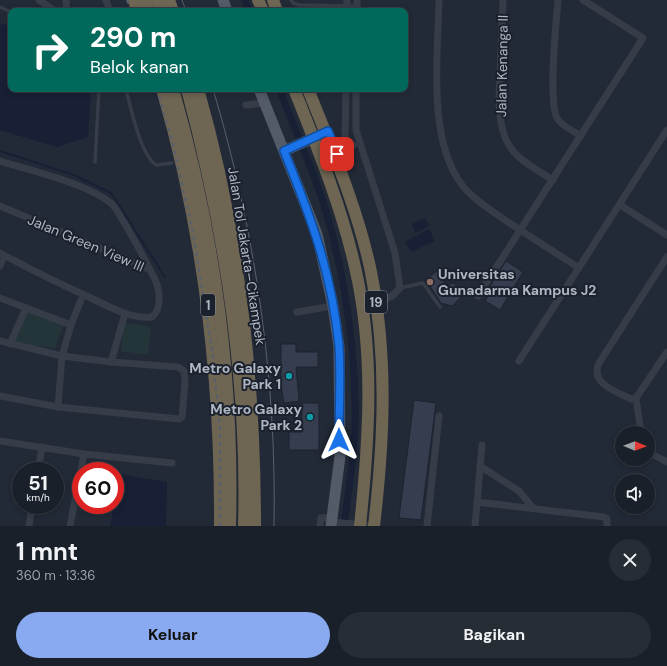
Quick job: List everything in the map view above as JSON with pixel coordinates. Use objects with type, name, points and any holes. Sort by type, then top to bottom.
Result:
[{"type":"highway","name":"1","points":[[163,92],[181,160],[207,294],[215,370],[219,429],[220,526]]},
{"type":"highway","name":"1","points":[[174,92],[199,192],[218,298],[229,435],[230,526]]},
{"type":"highway","name":"1","points":[[188,92],[213,198],[231,298],[242,415],[244,526]]},
{"type":"highway","name":"Jalan Tol Jakarta–Cikampek","points":[[199,92],[223,193],[242,298],[253,431],[255,526]]},
{"type":"highway","name":"19","points":[[295,92],[328,175],[344,225],[355,267],[362,305],[368,350],[370,392],[368,526]]},
{"type":"highway","name":"19","points":[[309,92],[341,171],[358,221],[371,271],[379,319],[383,357],[383,426],[368,526]]},
{"type":"main road","points":[[260,92],[287,150],[317,234],[333,306],[339,347],[340,456],[333,522]]},
{"type":"main road","points":[[313,92],[354,199],[366,240],[379,302],[386,396],[385,433],[368,526]]},
{"type":"main road","points":[[287,150],[328,131]]},
{"type":"street","points":[[39,0],[51,8]]},
{"type":"street","points":[[439,0],[438,104],[447,154],[456,176],[468,192],[486,207],[520,231],[579,268]]},
{"type":"street","name":"Jalan Kenanga II","points":[[503,0],[499,100],[504,137],[513,152],[553,180]]},
{"type":"street","points":[[558,0],[553,77],[555,112],[561,123],[582,136]]},
{"type":"street","points":[[478,296],[582,136],[643,38],[584,0]]},
{"type":"street","points":[[346,92],[345,138],[350,146]]},
{"type":"street","points":[[356,92],[356,130],[395,253],[400,288],[392,296],[379,302]]},
{"type":"street","points":[[246,105],[265,103]]},
{"type":"street","points":[[519,361],[667,130]]},
{"type":"street","points":[[337,154],[350,146],[360,143]]},
{"type":"street","points":[[0,161],[80,187],[112,204],[121,216],[149,269]]},
{"type":"street","points":[[620,205],[667,235]]},
{"type":"street","name":"Jalan Green View III","points":[[0,206],[149,269],[158,289],[158,304],[154,316],[141,317],[122,312],[70,289],[0,253]]},
{"type":"street","points":[[666,356],[636,398],[631,400],[605,385],[597,377],[596,371],[599,363],[667,257]]},
{"type":"street","points":[[0,298],[71,325]]},
{"type":"street","points":[[58,407],[62,356],[71,325],[81,300]]},
{"type":"street","points":[[297,312],[333,306]]},
{"type":"street","points":[[10,344],[26,308]]},
{"type":"street","points":[[111,362],[124,317]]},
{"type":"street","points":[[0,341],[62,356],[181,368],[185,377],[182,418],[177,419],[58,407],[0,396]]},
{"type":"street","points":[[636,398],[640,426]]},
{"type":"street","points":[[427,526],[439,416]]},
{"type":"street","points":[[0,441],[84,454],[172,463]]},
{"type":"street","points":[[475,526],[482,445]]},
{"type":"street","points":[[40,462],[42,447]]},
{"type":"street","points":[[70,526],[84,454]]},
{"type":"street","points":[[655,456],[667,462]]},
{"type":"street","points":[[480,466],[519,491],[533,508]]},
{"type":"street","points":[[477,502],[605,517],[608,519],[607,526]]},
{"type":"street","points":[[29,526],[31,514]]},
{"type":"street","points":[[320,526],[321,518],[333,522],[368,526]]},
{"type":"lane","points":[[290,0],[299,5],[357,6]]},
{"type":"lane","points":[[95,162],[99,92]]},
{"type":"lane","points":[[127,92],[149,160],[156,165],[172,163]]},
{"type":"lane","points":[[400,288],[423,283],[440,307]]},
{"type":"shaded area","points":[[29,310],[63,326],[55,348],[12,343]]},
{"type":"shaded area","points":[[124,323],[151,327],[148,355],[121,351]]},
{"type":"water","points":[[0,23],[8,26],[8,92],[91,92],[88,137],[57,147],[0,130]]},
{"type":"water","points":[[425,218],[429,226],[415,233],[412,224]]},
{"type":"water","points":[[429,229],[435,241],[411,252],[405,242]]},
{"type":"water","points":[[124,475],[167,482],[166,526],[110,526],[112,514],[124,514]]},
{"type":"building","points":[[506,261],[523,272],[500,310],[485,301],[492,290],[489,288]]},
{"type":"building","points":[[437,271],[447,287],[452,283],[455,284],[461,297],[452,306],[441,303],[426,280]]},
{"type":"building","name":"Metro Galaxy Park 1","points":[[281,344],[296,344],[296,352],[318,352],[318,367],[296,367],[299,401],[284,403],[281,385]]},
{"type":"building","points":[[414,400],[436,403],[421,520],[399,518]]},
{"type":"building","name":"Metro Galaxy Park 2","points":[[302,403],[319,403],[319,450],[289,450],[289,432],[302,432]]},
{"type":"waterway","points":[[245,0],[248,8]]},
{"type":"waterway","points":[[280,92],[309,162],[328,218],[338,257],[345,298],[353,361],[355,433],[344,526]]},
{"type":"waterway","points":[[0,151],[74,175],[111,193],[165,277]]},
{"type":"tram line","points":[[182,0],[185,8]]},
{"type":"tram line","points":[[214,92],[241,196],[252,250],[260,305],[272,416],[274,526]]},
{"type":"railway","points":[[127,0],[130,8]]},
{"type":"railway","points":[[158,92],[172,140],[193,233],[213,357],[220,430],[220,526]]},
{"type":"place","name":"Universitas Gunadarma Kampus J2","points":[[430,282]]},
{"type":"place","name":"Metro Galaxy Park 1","points":[[289,376]]},
{"type":"place","name":"Metro Galaxy Park 2","points":[[310,417]]},
{"type":"route","points":[[337,154],[328,131],[284,151],[317,234],[331,295],[339,347],[339,440]]}]
